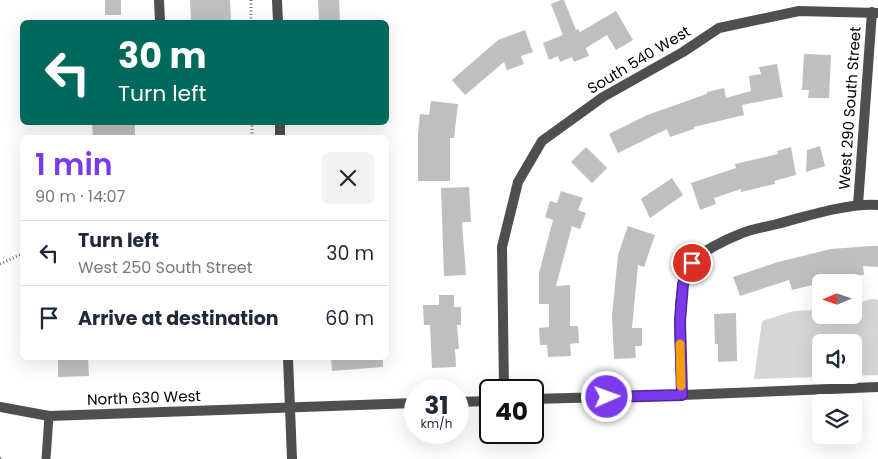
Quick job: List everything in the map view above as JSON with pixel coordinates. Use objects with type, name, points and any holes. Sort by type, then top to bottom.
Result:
[{"type":"street","points":[[159,0],[160,20]]},
{"type":"street","points":[[277,0],[278,20]]},
{"type":"street","name":"South 540 West","points":[[504,379],[502,247],[518,182],[542,141],[603,97],[683,52],[719,28],[799,11],[875,13]]},
{"type":"street","name":"West 290 South Street","points":[[858,205],[875,13]]},
{"type":"street","points":[[682,395],[680,321],[682,294],[683,284],[692,263],[706,251],[740,234],[810,215],[858,205],[878,205]]},
{"type":"street","points":[[288,360],[292,459]]},
{"type":"street","points":[[544,399],[878,387]]},
{"type":"street","name":"North 630 West","points":[[0,407],[49,416],[404,403]]},
{"type":"lane","points":[[46,459],[49,416]]},
{"type":"path","points":[[251,0],[251,20]]},
{"type":"path","points":[[0,264],[20,255]]},
{"type":"shaded area","points":[[872,299],[878,300],[878,375],[862,376],[862,334],[812,334],[812,377],[754,379],[762,321],[794,311],[812,310],[812,324],[862,324],[862,302]]},
{"type":"building","points":[[105,0],[121,0],[121,15],[105,15]]},
{"type":"building","points":[[190,0],[230,0],[231,20],[191,20]]},
{"type":"building","points":[[318,0],[339,0],[340,20],[319,20]]},
{"type":"building","points":[[564,0],[576,30],[578,29],[580,32],[616,11],[633,40],[616,50],[607,35],[586,48],[589,56],[574,62],[572,57],[560,62],[558,56],[549,60],[543,43],[563,35],[551,4]]},
{"type":"building","points":[[525,30],[533,52],[521,56],[524,64],[507,70],[504,62],[465,95],[452,80],[498,40]]},
{"type":"building","points":[[804,54],[831,55],[829,98],[808,98],[809,90],[802,90]]},
{"type":"building","points":[[777,64],[783,97],[742,105],[744,115],[694,127],[694,129],[670,137],[667,129],[618,153],[609,134],[647,115],[707,94],[707,92],[724,88],[726,98],[751,91],[749,76],[761,74],[759,67]]},
{"type":"building","points":[[431,101],[458,104],[454,138],[450,138],[450,181],[418,181],[420,114],[429,115]]},
{"type":"building","points":[[92,125],[135,125],[135,135],[93,135]]},
{"type":"building","points":[[820,146],[825,166],[806,172],[807,150]]},
{"type":"building","points":[[586,147],[607,168],[592,183],[571,162]]},
{"type":"building","points":[[791,147],[796,175],[774,181],[775,184],[741,192],[741,189],[714,198],[716,204],[700,210],[691,183],[736,168],[735,164],[778,154],[777,151]]},
{"type":"building","points":[[672,178],[683,195],[650,218],[641,199]]},
{"type":"building","points":[[469,187],[471,222],[462,222],[466,275],[444,276],[441,188]]},
{"type":"building","points":[[561,191],[583,198],[578,210],[586,213],[580,229],[572,226],[556,286],[570,285],[570,326],[578,326],[579,343],[570,344],[571,356],[548,357],[547,345],[540,345],[539,328],[549,327],[549,304],[539,304],[539,273],[553,220],[545,217],[550,201],[557,203]]},
{"type":"building","points":[[628,226],[655,235],[644,267],[638,265],[632,328],[642,328],[642,346],[635,346],[636,358],[614,359],[612,316],[618,255]]},
{"type":"building","points":[[878,246],[878,267],[863,266],[864,275],[812,274],[812,285],[792,290],[789,280],[740,296],[733,277],[778,262],[831,249]]},
{"type":"building","points":[[439,295],[454,295],[454,307],[461,307],[461,325],[457,325],[459,349],[455,349],[456,367],[432,368],[430,325],[424,325],[423,305],[439,305]]},
{"type":"building","points":[[736,313],[737,361],[718,362],[714,314]]},
{"type":"building","points":[[58,360],[88,360],[89,376],[58,377]]},
{"type":"building","points":[[331,360],[383,360],[383,367],[332,371]]},
{"type":"slow traffic","points":[[680,344],[681,386]]},
{"type":"route","points":[[607,397],[682,395],[680,321],[683,284],[692,263]]}]
